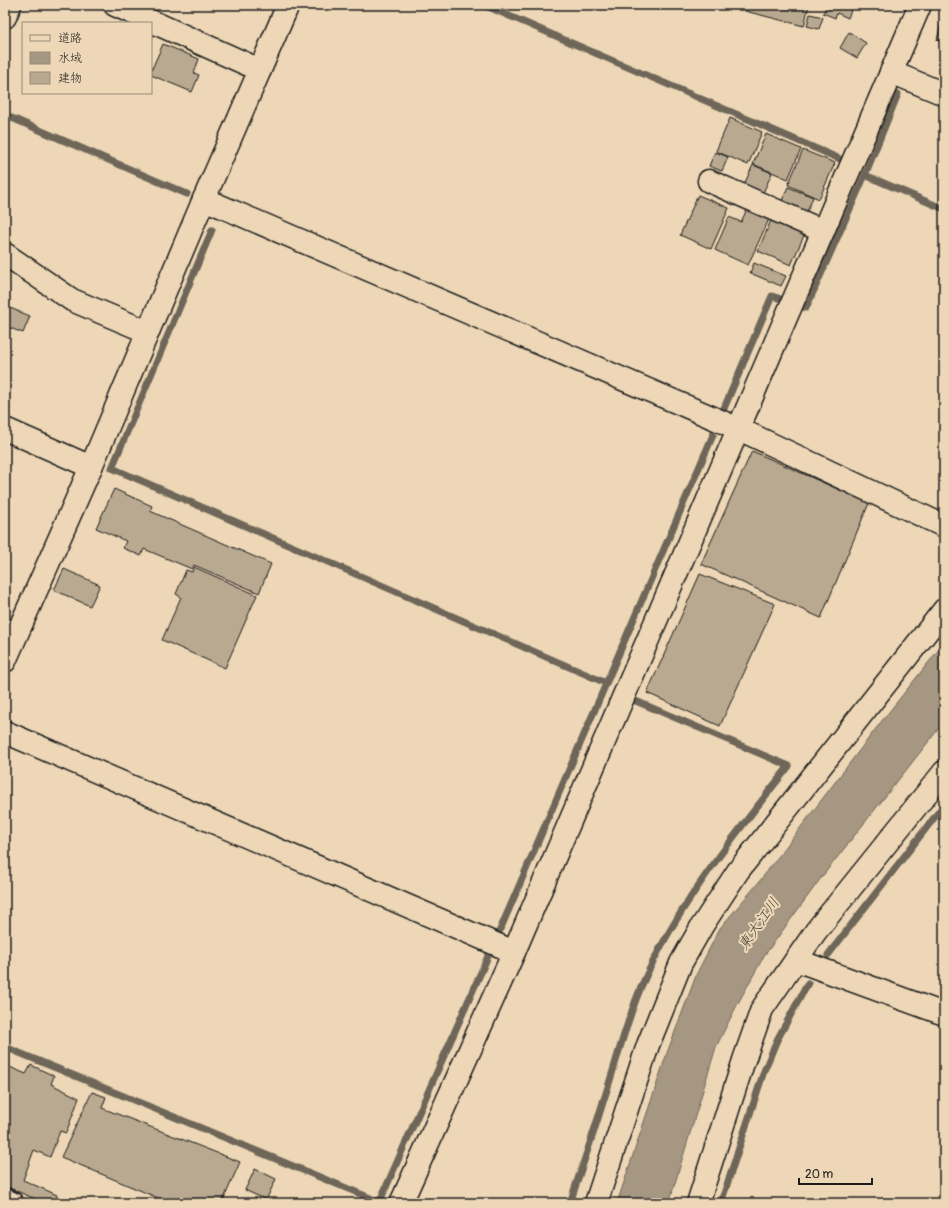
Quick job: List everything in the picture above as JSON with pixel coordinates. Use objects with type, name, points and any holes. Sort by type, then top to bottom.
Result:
[{"type":"street","points":[[5,17],[10,5]]},
{"type":"street","points":[[115,5],[260,70]]},
{"type":"street","points":[[5,661],[91,467],[288,5]]},
{"type":"street","points":[[401,1203],[514,952],[920,5]]},
{"type":"street","points":[[891,72],[944,94]]},
{"type":"street","points":[[709,181],[823,231]]},
{"type":"street","points":[[204,199],[739,429],[944,526]]},
{"type":"street","points":[[5,254],[72,300],[148,332]]},
{"type":"street","points":[[5,429],[91,467]]},
{"type":"street","points":[[596,1203],[648,1044],[681,963],[702,926],[738,872],[944,610]]},
{"type":"street","points":[[5,732],[514,952]]},
{"type":"street","points":[[698,1203],[762,1009],[816,931],[944,772]]},
{"type":"street","points":[[796,960],[944,1014]]},
{"type":"street","points":[[5,1200],[12,1203]]},
{"type":"water","name":"東大江川","points":[[944,643],[944,722],[821,878],[764,956],[716,1047],[669,1203],[617,1203],[667,1053],[697,973],[720,928],[759,882],[881,722]]},
{"type":"building","points":[[747,5],[809,5],[804,26],[745,11]]},
{"type":"building","points":[[820,5],[853,5],[848,18],[837,13],[835,18],[823,13],[826,8]]},
{"type":"building","points":[[810,14],[823,17],[819,29],[807,26]]},
{"type":"building","points":[[942,18],[944,18],[944,42],[937,40]]},
{"type":"building","points":[[849,32],[866,43],[857,58],[840,48]]},
{"type":"building","points":[[163,44],[199,59],[194,73],[199,75],[192,92],[152,75],[152,69]]},
{"type":"building","points":[[730,118],[762,132],[748,165],[716,151]]},
{"type":"building","points":[[766,134],[801,149],[788,179],[753,164]]},
{"type":"building","points":[[803,150],[835,163],[819,199],[788,185]]},
{"type":"building","points":[[715,152],[728,157],[722,171],[709,166]]},
{"type":"building","points":[[753,165],[772,173],[762,195],[743,187]]},
{"type":"building","points":[[788,187],[813,197],[806,214],[781,203]]},
{"type":"building","points":[[698,195],[729,208],[711,249],[680,235]]},
{"type":"building","points":[[748,207],[770,217],[748,265],[715,250],[729,217],[741,222]]},
{"type":"building","points":[[772,218],[805,233],[791,265],[758,251]]},
{"type":"building","points":[[754,263],[786,276],[781,286],[750,273]]},
{"type":"building","points":[[5,306],[30,316],[23,333],[5,326]]},
{"type":"building","points":[[752,451],[869,503],[821,618],[701,564]]},
{"type":"building","points":[[114,489],[152,506],[150,511],[271,564],[259,593],[194,565],[192,569],[144,549],[141,556],[123,548],[126,541],[96,528]]},
{"type":"building","points":[[194,567],[257,595],[225,668],[162,640],[181,597],[176,594],[186,570],[192,572]]},
{"type":"building","points":[[64,569],[100,585],[90,606],[54,590]]},
{"type":"building","points":[[700,574],[775,604],[720,726],[647,693]]},
{"type":"building","points":[[5,1065],[26,1074],[31,1065],[54,1076],[51,1084],[79,1098],[66,1133],[60,1131],[50,1157],[34,1150],[23,1180],[57,1195],[54,1203],[45,1203],[5,1186]]},
{"type":"building","points":[[92,1092],[106,1097],[102,1108],[240,1162],[222,1203],[170,1203],[61,1157]]},
{"type":"building","points":[[255,1169],[276,1179],[266,1200],[245,1190]]},
{"type":"waterway","points":[[484,5],[840,159]]},
{"type":"waterway","points":[[801,306],[806,308],[865,175],[898,94]]},
{"type":"waterway","points":[[5,115],[187,194]]},
{"type":"waterway","points":[[865,175],[944,209]]},
{"type":"waterway","points":[[212,230],[112,468],[606,683]]},
{"type":"waterway","points":[[722,413],[772,296],[781,299]]},
{"type":"waterway","points":[[497,937],[713,435]]},
{"type":"waterway","points":[[570,1203],[630,1016],[655,957],[689,899],[727,845],[789,766],[631,699]]},
{"type":"waterway","points":[[828,955],[944,805]]},
{"type":"waterway","points":[[379,1203],[489,954]]},
{"type":"waterway","points":[[721,1203],[764,1071],[777,1040],[808,983]]},
{"type":"waterway","points":[[5,1047],[380,1202]]}]
